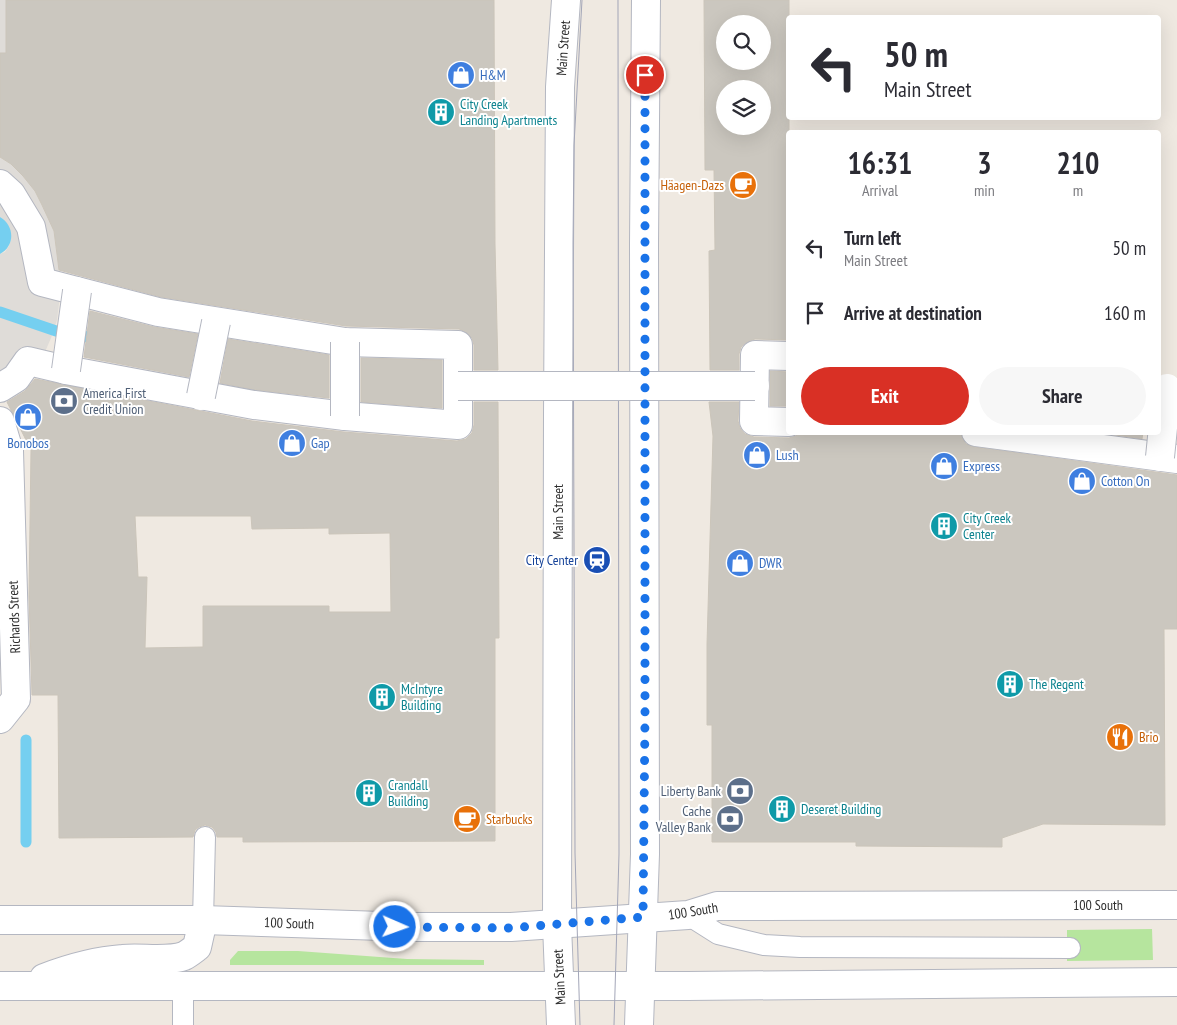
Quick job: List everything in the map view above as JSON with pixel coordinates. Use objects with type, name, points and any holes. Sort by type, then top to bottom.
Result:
[{"type":"street","name":"Main Street","points":[[562,1025],[557,924],[560,106],[566,0]]},
{"type":"street","points":[[639,1025],[643,917],[645,728],[644,235],[646,0]]},
{"type":"street","points":[[0,184],[11,194],[31,227],[42,282],[68,297],[233,337],[337,351],[458,354]]},
{"type":"street","points":[[0,388],[16,378],[28,361],[254,406],[345,416],[458,424],[458,345],[345,342],[68,297]]},
{"type":"street","points":[[66,370],[68,297]]},
{"type":"street","points":[[201,396],[216,322]]},
{"type":"street","points":[[345,342],[345,416]]},
{"type":"street","points":[[45,350],[131,371],[334,405],[459,414]]},
{"type":"street","points":[[786,356],[755,355],[754,421],[786,422]]},
{"type":"street","points":[[755,388],[786,373]]},
{"type":"street","points":[[458,386],[755,388],[786,403]]},
{"type":"street","points":[[1168,396],[1172,453]]},
{"type":"street","name":"Richards Street","points":[[0,421],[9,451],[16,699],[0,719]]},
{"type":"street","points":[[1014,435],[1172,453]]},
{"type":"street","points":[[1123,435],[1172,453]]},
{"type":"street","name":"100 South","points":[[0,920],[203,920],[412,928],[511,928],[688,915],[717,906],[1177,905]]},
{"type":"street","points":[[12,986],[94,963],[124,958],[175,958],[185,956],[196,947],[203,920]]},
{"type":"street","points":[[12,986],[1177,982]]},
{"type":"lane","points":[[203,920],[205,837]]},
{"type":"lane","points":[[688,915],[718,934],[764,945],[810,947],[1070,948]]},
{"type":"lane","points":[[183,985],[183,1025]]},
{"type":"green space","points":[[1152,929],[1153,960],[1067,961],[1067,930]]},
{"type":"green space","points":[[238,951],[298,951],[407,959],[484,960],[484,965],[230,965],[230,960]]},
{"type":"shaded area","points":[[0,0],[6,0],[7,53],[0,53]]},
{"type":"shaded area","points":[[0,157],[11,164],[23,176],[35,191],[42,205],[54,231],[61,287],[57,320],[38,368],[0,399],[0,254],[5,252],[11,239],[3,219],[0,217]]},
{"type":"water","points":[[0,217],[11,231],[11,241],[0,254]]},
{"type":"building","points":[[6,0],[494,0],[495,244],[498,370],[474,370],[474,345],[472,338],[466,332],[459,329],[346,326],[161,297],[59,270],[54,231],[35,191],[11,164],[0,157],[0,53],[6,53]]},
{"type":"building","points":[[704,0],[789,0],[789,15],[786,15],[786,120],[789,120],[789,130],[786,130],[786,340],[755,339],[747,342],[741,347],[739,354],[739,370],[710,370],[709,251],[715,250],[714,170],[705,170]]},
{"type":"building","points":[[90,311],[154,327],[198,334],[189,377],[84,357]]},
{"type":"building","points":[[228,339],[329,355],[329,398],[256,390],[220,383]]},
{"type":"building","points":[[361,358],[442,360],[442,408],[361,402]]},
{"type":"building","points":[[770,371],[786,372],[786,406],[770,406]]},
{"type":"building","points":[[35,379],[252,421],[344,432],[457,441],[466,439],[472,433],[474,402],[498,402],[499,638],[495,638],[495,841],[243,842],[243,837],[217,837],[212,827],[205,825],[195,830],[193,837],[59,838],[58,695],[32,695],[29,596],[31,450],[7,402],[25,391]],"holes":[[[135,516],[251,516],[252,529],[329,528],[329,534],[390,533],[391,612],[329,612],[329,606],[203,606],[203,647],[145,648],[147,577],[138,577]]]},
{"type":"building","points":[[709,402],[739,402],[738,421],[740,428],[745,434],[754,437],[789,438],[797,435],[962,435],[966,444],[974,447],[1177,475],[1177,629],[1164,629],[1165,825],[1043,824],[1002,838],[1002,847],[856,846],[856,842],[712,842],[712,725],[707,725],[707,644],[713,436]]},
{"type":"building","points":[[1116,435],[1143,435],[1142,439]]},
{"type":"waterway","points":[[0,312],[62,333],[101,339]]},
{"type":"waterway","points":[[26,740],[26,842]]},
{"type":"tram line","points":[[580,1025],[575,853],[573,244],[574,145],[582,0]]},
{"type":"tram line","points":[[614,1025],[619,854],[618,0]]},
{"type":"place","name":"H&M","points":[[461,75]]},
{"type":"place","name":"City Creek Landing Apartments","points":[[441,112]]},
{"type":"place","name":"Häagen-Dazs","points":[[743,185]]},
{"type":"place","name":"America First Credit Union","points":[[64,401]]},
{"type":"place","name":"Bonobos","points":[[28,417]]},
{"type":"place","name":"Gap","points":[[292,443]]},
{"type":"place","name":"Lush","points":[[757,455]]},
{"type":"place","name":"Express","points":[[944,466]]},
{"type":"place","name":"Cotton On","points":[[1082,481]]},
{"type":"place","name":"City Creek Center","points":[[944,526]]},
{"type":"place","name":"City Center","points":[[597,560]]},
{"type":"place","name":"DWR","points":[[740,563]]},
{"type":"place","name":"The Regent","points":[[1010,684]]},
{"type":"place","name":"McIntyre Building","points":[[382,697]]},
{"type":"place","name":"Brio","points":[[1120,737]]},
{"type":"place","name":"Liberty Bank","points":[[740,791]]},
{"type":"place","name":"Crandall Building","points":[[369,793]]},
{"type":"place","name":"Deseret Building","points":[[782,809]]},
{"type":"place","name":"Starbucks","points":[[467,819]]},
{"type":"place","name":"Cache Valley Bank","points":[[730,819]]},
{"type":"route","points":[[395,927],[511,928],[643,917],[645,854],[645,75]]}]
